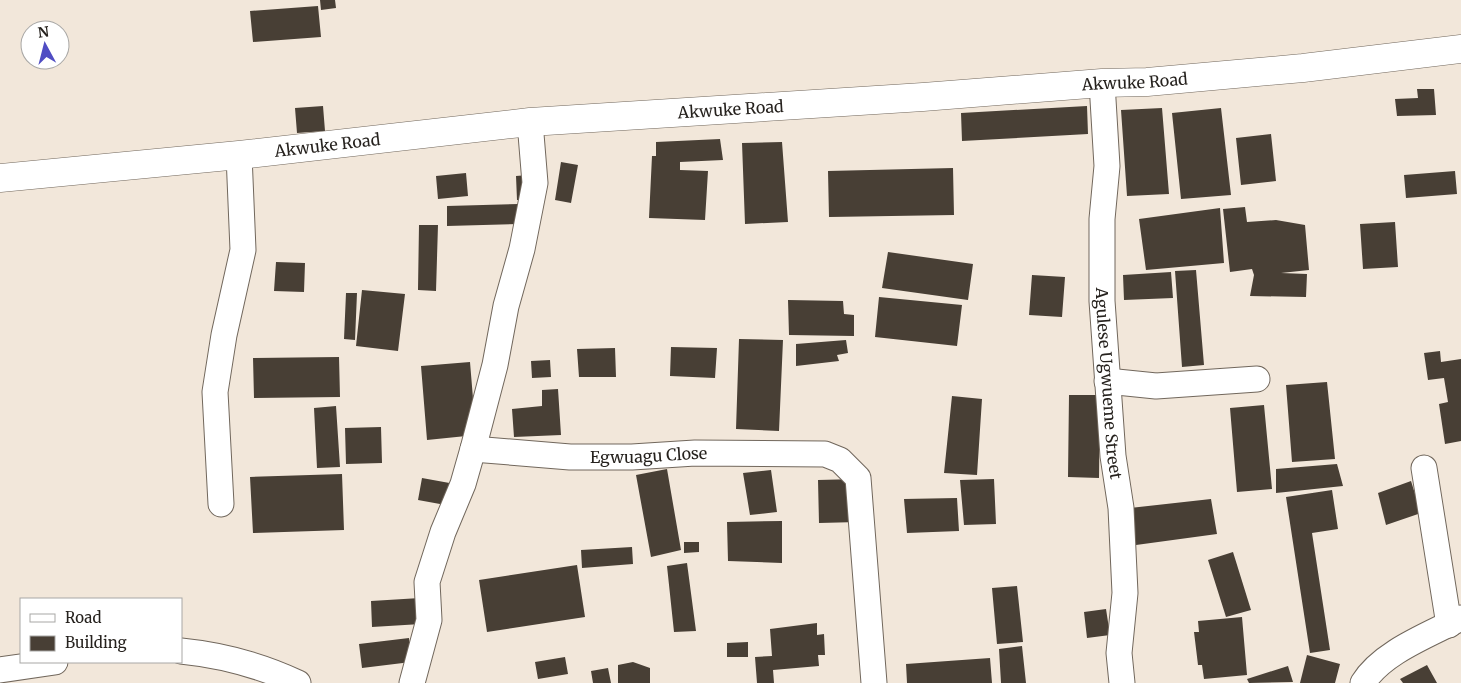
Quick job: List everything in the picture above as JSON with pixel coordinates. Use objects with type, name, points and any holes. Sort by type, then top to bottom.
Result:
[{"type":"main road","name":"Akwuke Road","points":[[0,178],[238,155],[530,122],[923,97],[1102,83],[1147,82],[1303,68],[1461,50]]},
{"type":"street","name":"Agulese Ugwueme Street","points":[[1102,83],[1107,166],[1102,219],[1102,301],[1107,382],[1112,420],[1113,456],[1121,508],[1124,593],[1119,653],[1122,683]]},
{"type":"street","points":[[412,683],[429,620],[428,582],[443,532],[462,484],[473,449],[495,365],[506,306],[522,249],[535,183],[530,122]]},
{"type":"street","points":[[221,504],[215,392],[224,335],[243,250],[238,155]]},
{"type":"street","points":[[1107,382],[1156,386],[1257,379]]},
{"type":"street","name":"Egwuagu Close","points":[[473,449],[570,457],[632,457],[695,453],[825,454],[840,460],[858,478],[862,506],[874,683]]},
{"type":"street","points":[[1363,683],[1369,673],[1382,663],[1455,622],[1424,468]]},
{"type":"street","points":[[182,651],[210,654],[277,673],[298,683]]},
{"type":"street","points":[[0,670],[47,663]]},
{"type":"building","points":[[320,0],[335,0],[336,8],[321,10]]},
{"type":"building","points":[[318,6],[321,37],[253,42],[250,11]]},
{"type":"building","points":[[1417,89],[1434,89],[1436,115],[1397,116],[1395,99],[1418,98]]},
{"type":"building","points":[[323,106],[325,131],[297,133],[295,108]]},
{"type":"building","points":[[1087,106],[1088,134],[962,141],[961,113]]},
{"type":"building","points":[[1162,108],[1169,194],[1127,196],[1121,110]]},
{"type":"building","points":[[1221,108],[1231,195],[1181,199],[1172,113]]},
{"type":"building","points":[[1271,134],[1276,181],[1241,185],[1236,138]]},
{"type":"building","points":[[720,139],[723,160],[680,162],[680,170],[708,171],[705,220],[649,218],[652,156],[656,156],[656,142]]},
{"type":"building","points":[[782,142],[788,222],[745,224],[742,143]]},
{"type":"building","points":[[561,162],[578,165],[571,203],[555,200]]},
{"type":"building","points":[[953,168],[954,215],[829,217],[828,171]]},
{"type":"building","points":[[1455,171],[1457,194],[1406,198],[1404,175]]},
{"type":"building","points":[[466,173],[468,196],[438,199],[436,176]]},
{"type":"building","points":[[528,175],[529,200],[517,200],[516,176]]},
{"type":"building","points":[[519,204],[519,224],[447,226],[447,206]]},
{"type":"building","points":[[1245,207],[1247,222],[1276,220],[1305,225],[1309,270],[1281,273],[1307,274],[1306,297],[1250,296],[1254,275],[1252,269],[1230,272],[1223,209]]},
{"type":"building","points":[[1220,208],[1224,263],[1146,270],[1139,219]]},
{"type":"building","points":[[1395,222],[1398,267],[1363,269],[1360,224]]},
{"type":"building","points":[[419,225],[438,225],[436,291],[418,290]]},
{"type":"building","points":[[888,252],[973,264],[968,300],[882,288]]},
{"type":"building","points":[[276,262],[305,263],[304,292],[274,291]]},
{"type":"building","points":[[1196,270],[1204,365],[1182,367],[1175,271]]},
{"type":"building","points":[[1171,272],[1173,298],[1124,300],[1123,275]]},
{"type":"building","points":[[1032,275],[1065,277],[1062,317],[1029,315]]},
{"type":"building","points":[[362,290],[405,294],[398,351],[356,346]]},
{"type":"building","points":[[346,293],[357,293],[355,340],[344,339]]},
{"type":"building","points":[[879,297],[962,305],[957,346],[875,337]]},
{"type":"building","points":[[788,300],[843,301],[844,314],[854,315],[854,336],[789,335]]},
{"type":"building","points":[[739,339],[783,340],[779,431],[736,429]]},
{"type":"building","points":[[846,340],[848,353],[837,355],[839,361],[796,366],[796,344]]},
{"type":"building","points":[[671,347],[717,348],[715,378],[670,376]]},
{"type":"building","points":[[615,348],[616,377],[579,377],[577,349]]},
{"type":"building","points":[[1440,351],[1441,362],[1461,359],[1461,441],[1445,444],[1439,404],[1448,402],[1444,378],[1428,380],[1424,353]]},
{"type":"building","points":[[339,357],[340,397],[254,398],[253,358]]},
{"type":"building","points":[[550,360],[551,377],[532,378],[531,361]]},
{"type":"building","points":[[470,362],[476,435],[427,440],[421,366]]},
{"type":"building","points":[[1327,382],[1335,459],[1292,462],[1286,385]]},
{"type":"building","points":[[558,389],[561,435],[514,437],[512,409],[542,406],[542,390]]},
{"type":"building","points":[[1069,395],[1100,395],[1099,478],[1068,477]]},
{"type":"building","points":[[952,396],[982,399],[977,475],[944,473]]},
{"type":"building","points":[[1264,405],[1272,489],[1237,492],[1230,408]]},
{"type":"building","points":[[336,406],[340,467],[317,468],[314,408]]},
{"type":"building","points":[[381,427],[382,463],[346,464],[345,428]]},
{"type":"building","points":[[1337,464],[1343,486],[1276,493],[1276,469]]},
{"type":"building","points":[[667,469],[681,550],[651,557],[636,475]]},
{"type":"building","points":[[771,470],[777,512],[750,515],[743,473]]},
{"type":"building","points":[[342,474],[344,530],[253,533],[250,477]]},
{"type":"building","points":[[422,478],[455,484],[451,506],[418,500]]},
{"type":"building","points":[[857,479],[858,522],[819,523],[818,480]]},
{"type":"building","points":[[994,479],[996,524],[964,525],[960,480]]},
{"type":"building","points":[[1411,481],[1421,513],[1386,525],[1378,493]]},
{"type":"building","points":[[1332,490],[1338,529],[1312,533],[1330,650],[1310,653],[1286,497]]},
{"type":"building","points":[[957,498],[959,531],[907,533],[904,499]]},
{"type":"building","points":[[1211,499],[1217,534],[1136,545],[1130,508]]},
{"type":"building","points":[[782,521],[782,563],[728,561],[727,522]]},
{"type":"building","points":[[684,542],[699,542],[699,552],[684,553]]},
{"type":"building","points":[[632,547],[633,564],[582,568],[581,550]]},
{"type":"building","points":[[1233,552],[1251,610],[1226,617],[1208,560]]},
{"type":"building","points":[[687,563],[696,631],[674,632],[667,566]]},
{"type":"building","points":[[577,565],[585,617],[487,632],[479,580]]},
{"type":"building","points":[[1017,586],[1023,642],[997,644],[992,588]]},
{"type":"building","points":[[420,598],[421,624],[372,627],[371,601]]},
{"type":"building","points":[[1106,609],[1110,635],[1087,638],[1084,612]]},
{"type":"building","points":[[1242,617],[1247,675],[1204,679],[1202,665],[1198,665],[1194,632],[1199,632],[1198,621]]},
{"type":"building","points":[[817,623],[817,635],[824,634],[825,655],[818,655],[819,666],[773,670],[774,683],[757,683],[755,657],[772,656],[770,629]]},
{"type":"building","points":[[409,638],[411,662],[362,668],[359,644]]},
{"type":"building","points":[[748,642],[748,657],[727,657],[727,643]]},
{"type":"building","points":[[1022,646],[1026,683],[1001,683],[999,649]]},
{"type":"building","points":[[1307,655],[1340,664],[1335,683],[1300,683]]},
{"type":"building","points":[[565,657],[568,674],[538,679],[535,662]]},
{"type":"building","points":[[990,658],[992,683],[907,683],[906,664]]},
{"type":"building","points":[[633,662],[650,668],[650,683],[618,683],[618,665]]},
{"type":"building","points":[[1427,665],[1437,683],[1403,683],[1400,679]]},
{"type":"building","points":[[1288,666],[1293,682],[1249,683],[1247,679]]},
{"type":"building","points":[[608,668],[611,683],[593,683],[591,671]]}]
